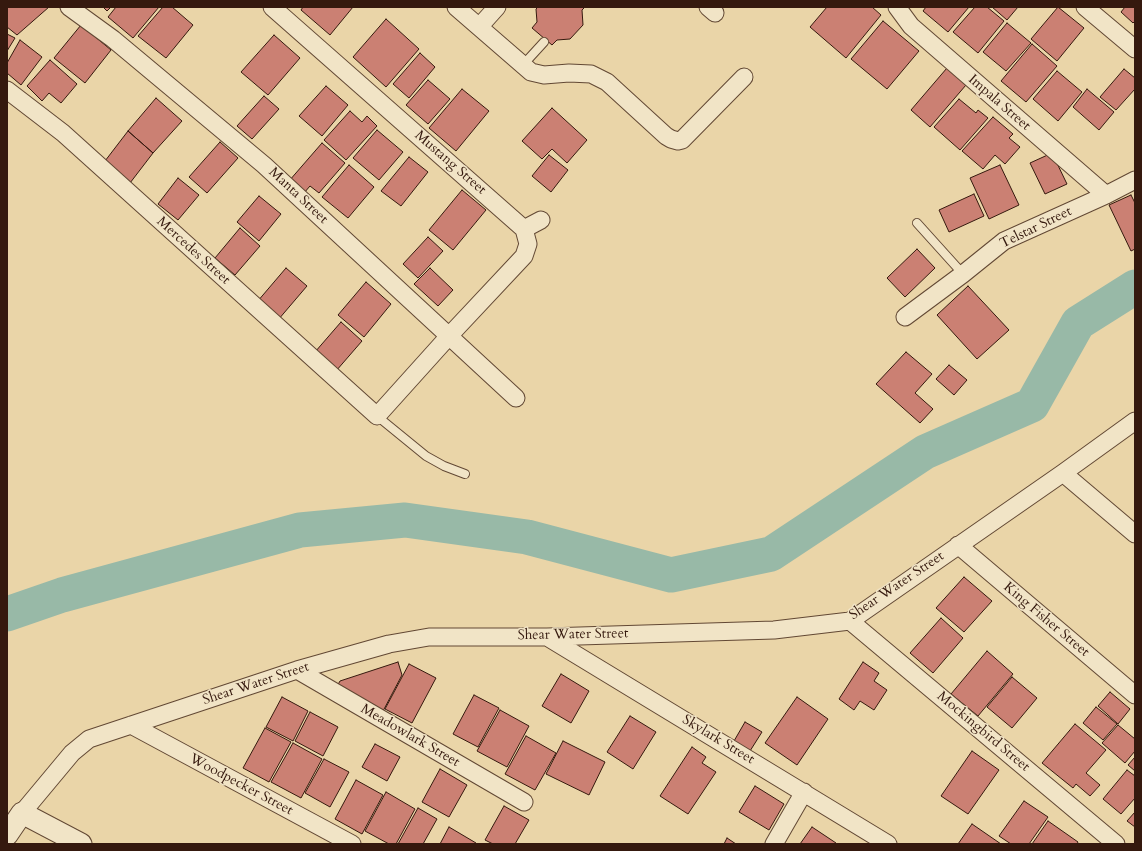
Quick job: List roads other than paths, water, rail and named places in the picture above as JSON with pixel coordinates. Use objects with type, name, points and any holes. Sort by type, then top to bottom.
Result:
[{"type":"street","name":"Manta Street","points":[[69,7],[113,39],[264,166],[516,398]]},
{"type":"street","name":"Mustang Street","points":[[272,7],[524,229]]},
{"type":"street","points":[[456,7],[522,66],[531,72],[544,75],[569,73],[591,74],[607,82],[666,136],[678,141],[682,140],[744,77]]},
{"type":"street","points":[[479,27],[497,7]]},
{"type":"street","name":"Impala Street","points":[[897,7],[911,26],[1106,195]]},
{"type":"street","points":[[1085,7],[1135,49]]},
{"type":"street","name":"Mercedes Street","points":[[7,90],[63,133],[376,416]]},
{"type":"street","name":"Telstar Street","points":[[905,317],[963,274],[1004,241],[1106,195],[1135,180]]},
{"type":"street","points":[[376,416],[524,256],[528,244],[524,229],[541,220]]},
{"type":"street","name":"Shear Water Street","points":[[7,835],[22,813],[72,753],[89,739],[297,670],[389,644],[429,637],[547,637],[774,630],[850,621],[1063,473],[1135,421]]},
{"type":"street","points":[[1063,473],[1135,534]]},
{"type":"street","name":"King Fisher Street","points":[[958,545],[1135,695]]},
{"type":"street","name":"Mockingbird Street","points":[[850,621],[1116,844]]},
{"type":"street","name":"Skylark Street","points":[[547,637],[888,844]]},
{"type":"street","name":"Meadowlark Street","points":[[297,670],[524,802]]},
{"type":"street","name":"Woodpecker Street","points":[[131,725],[352,844]]},
{"type":"street","points":[[774,844],[804,792]]},
{"type":"street","points":[[22,813],[81,844]]},
{"type":"lane","points":[[522,66],[544,42]]},
{"type":"lane","points":[[917,223],[963,274]]},
{"type":"lane","points":[[376,416],[426,456],[444,466],[464,474]]},
{"type":"waterway","points":[[7,614],[62,595],[300,530],[405,520],[527,537],[671,575],[771,554],[925,452],[1032,405],[1078,323],[1135,287]]}]
